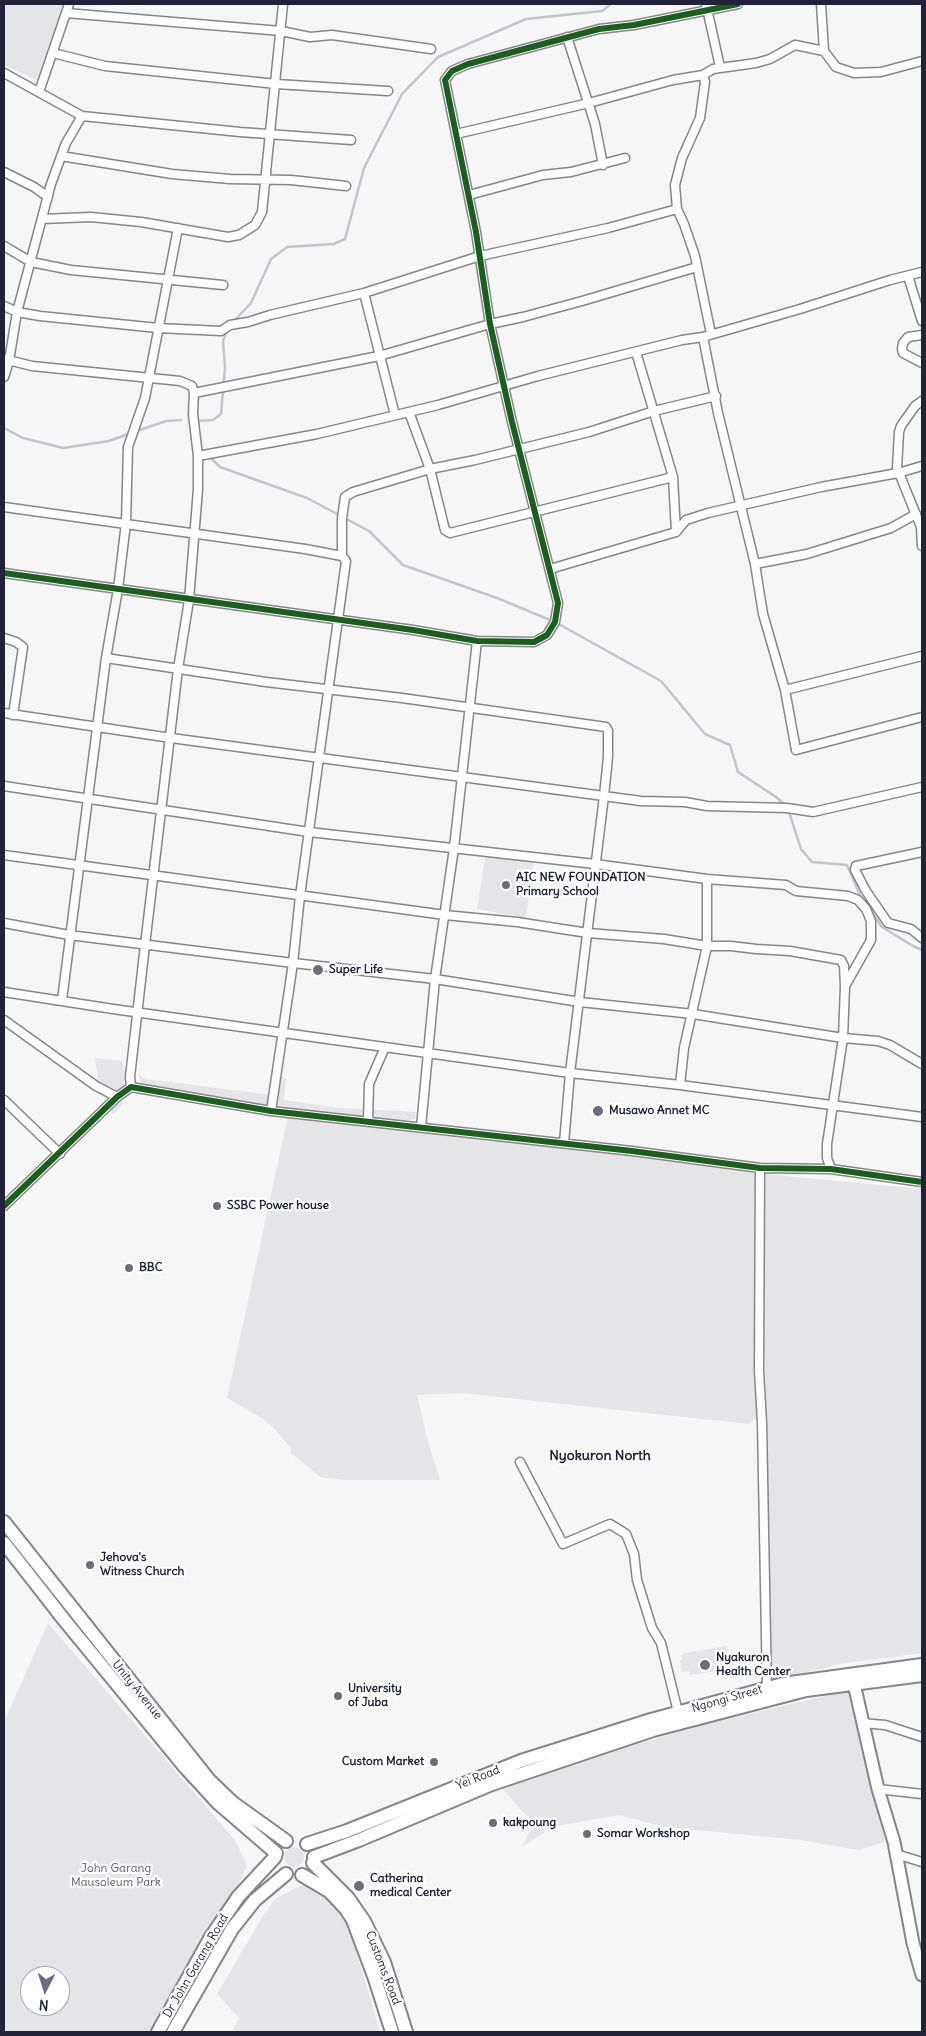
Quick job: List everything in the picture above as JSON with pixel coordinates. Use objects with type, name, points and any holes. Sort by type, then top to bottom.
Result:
[{"type":"main road","name":"Unity Avenue","points":[[4,1522],[209,1780],[233,1803],[286,1841]]},
{"type":"main road","name":"Unity Avenue","points":[[4,1543],[65,1621],[184,1766],[225,1810],[276,1855]]},
{"type":"main road","name":"Ngongi Street","points":[[652,1725],[768,1694],[806,1690],[853,1678],[922,1665]]},
{"type":"main road","name":"Ngongi Street","points":[[853,1678],[922,1675]]},
{"type":"main road","name":"Yei Road","points":[[307,1844],[347,1831],[521,1761],[652,1725]]},
{"type":"main road","name":"Yei Road","points":[[313,1860],[492,1784],[652,1725]]},
{"type":"main road","points":[[297,1839],[307,1844],[312,1849],[313,1860],[311,1868],[302,1875],[292,1876],[286,1874],[278,1867],[276,1855],[281,1844],[297,1839]]},
{"type":"main road","name":"Dr John Garang Road","points":[[158,2032],[222,1920],[238,1897],[276,1855]]},
{"type":"main road","name":"Customs Road","points":[[313,1860],[348,1898],[364,1921],[384,1962],[406,2032]]},
{"type":"main road","name":"Dr John Garang Road","points":[[172,2032],[237,1922],[255,1900],[286,1874]]},
{"type":"main road","name":"Customs Road","points":[[302,1875],[329,1891],[346,1909],[353,1920],[392,2032]]},
{"type":"street","points":[[40,92],[69,4]]},
{"type":"street","points":[[42,219],[91,217],[178,228],[228,237],[249,230],[255,225],[262,212],[272,134],[283,4]]},
{"type":"street","points":[[4,573],[477,641],[534,642],[546,636],[555,622],[558,603],[534,511],[490,324],[469,195],[445,80],[447,75],[468,64],[567,37],[599,29],[634,25],[707,7],[738,4]]},
{"type":"street","points":[[821,4],[824,51],[836,67],[854,73],[882,72],[922,61]]},
{"type":"street","points":[[707,7],[720,68]]},
{"type":"street","points":[[66,13],[281,31],[310,37],[340,36],[431,50]]},
{"type":"street","points":[[567,37],[589,103],[603,165]]},
{"type":"street","points":[[456,134],[589,103],[673,80],[703,75],[713,69],[740,66],[770,59],[795,45],[824,51]]},
{"type":"street","points":[[53,53],[105,66],[276,84],[388,91]]},
{"type":"street","points":[[4,73],[82,116],[351,140]]},
{"type":"street","points":[[703,75],[705,82],[700,118],[682,158],[675,185],[677,209],[684,224],[697,267],[711,334]]},
{"type":"street","points":[[4,377],[17,312],[48,196],[61,156],[82,116]]},
{"type":"street","points":[[61,156],[172,174],[291,180],[346,186]]},
{"type":"street","points":[[469,195],[543,174],[571,172],[625,158]]},
{"type":"street","points":[[4,172],[48,196]]},
{"type":"street","points":[[4,306],[17,312],[158,328],[221,331],[230,325],[364,293],[480,256],[608,228],[677,209]]},
{"type":"street","points":[[62,1000],[78,864],[89,798],[106,658],[118,589],[126,524],[128,447],[145,398],[178,228]]},
{"type":"street","points":[[4,246],[31,262],[71,270],[167,281],[223,285]]},
{"type":"street","points":[[194,393],[379,356],[490,324],[573,304],[697,267]]},
{"type":"street","points":[[198,456],[317,434],[409,412],[682,340],[703,337],[922,272]]},
{"type":"street","points":[[908,276],[922,321]]},
{"type":"street","points":[[364,293],[395,415]]},
{"type":"street","points":[[922,335],[908,337],[903,342],[902,349],[903,353],[922,363]]},
{"type":"street","points":[[703,337],[755,564],[763,614],[785,690],[796,750],[922,717]]},
{"type":"street","points":[[636,352],[672,477],[676,532]]},
{"type":"street","points":[[6,360],[32,366],[186,382],[192,386],[194,393],[193,414],[198,456],[198,489],[189,600],[178,669],[144,945],[130,1077],[131,1087]]},
{"type":"street","points":[[271,1111],[346,571],[346,561],[342,556],[342,518],[345,497],[353,492],[430,468],[589,432],[654,410],[716,396]]},
{"type":"street","points":[[922,401],[910,413],[899,432],[898,473],[922,527],[922,546]]},
{"type":"street","points":[[409,412],[430,468],[447,532],[450,533],[672,477]]},
{"type":"street","points":[[550,569],[676,532],[686,520],[742,505],[898,473],[922,466]]},
{"type":"street","points":[[4,507],[194,533],[342,556]]},
{"type":"street","points":[[755,564],[807,554],[891,528],[916,514]]},
{"type":"street","points":[[4,638],[16,642],[23,647],[13,715]]},
{"type":"street","points":[[421,1127],[435,979],[454,848],[477,641]]},
{"type":"street","points":[[785,690],[922,656]]},
{"type":"street","points":[[106,658],[266,682],[606,727],[608,731],[608,757],[570,1073],[564,1143]]},
{"type":"street","points":[[4,713],[171,738],[641,801],[685,802],[707,806],[787,808],[813,812],[922,787]]},
{"type":"street","points":[[4,786],[310,832],[595,864],[708,879],[786,885],[796,891],[848,896],[858,900],[866,910],[871,921],[871,940],[856,963],[845,986]]},
{"type":"street","points":[[922,852],[856,866],[854,870],[888,923],[910,929],[922,938]]},
{"type":"street","points":[[4,855],[445,915],[518,922],[588,933],[664,939],[707,946],[790,951],[841,960],[844,966],[845,986],[843,1038],[827,1144],[827,1158],[831,1169]]},
{"type":"street","points":[[680,1084],[684,1048],[707,946],[708,879]]},
{"type":"street","points":[[4,923],[69,935],[435,979],[580,1002],[693,1014],[884,1043],[922,1064]]},
{"type":"street","points":[[4,992],[570,1073],[680,1084],[922,1117]]},
{"type":"street","points":[[4,1020],[96,1086],[117,1097]]},
{"type":"street","points":[[368,1122],[369,1084],[385,1047]]},
{"type":"street","points":[[4,1206],[117,1097],[131,1087],[271,1111],[564,1143],[760,1168],[831,1169],[922,1182]]},
{"type":"street","points":[[4,1100],[60,1154]]},
{"type":"street","points":[[760,1168],[759,1370],[763,1433],[768,1694]]},
{"type":"street","points":[[520,1462],[563,1544],[610,1524],[626,1534],[634,1554],[637,1580],[652,1628],[660,1643],[680,1718]]},
{"type":"street","points":[[853,1678],[862,1723],[917,1943],[922,1975]]},
{"type":"street","points":[[862,1723],[885,1725],[922,1737]]},
{"type":"street","points":[[878,1789],[922,1794]]},
{"type":"street","points":[[896,1854],[922,1862]]},
{"type":"shaded area","points":[[4,4],[68,4],[41,82],[4,65]]},
{"type":"shaded area","name":"AIC NEW FOUNDATION Primary School","points":[[486,853],[534,860],[526,918],[477,909]]},
{"type":"shaded area","points":[[95,1058],[122,1061],[125,1071],[123,1103],[114,1114],[99,1108],[110,1097],[98,1081]]},
{"type":"shaded area","points":[[138,1074],[146,1079],[272,1095],[270,1108],[165,1092],[141,1083]]},
{"type":"shaded area","points":[[280,1077],[286,1078],[284,1100],[340,1108],[416,1112],[415,1119],[396,1122],[278,1106]]},
{"type":"shaded area","points":[[288,1116],[753,1172],[759,1178],[756,1418],[749,1424],[462,1393],[417,1395],[427,1439],[440,1480],[344,1480],[320,1477],[291,1453],[291,1448],[274,1428],[262,1418],[227,1398]]},
{"type":"shaded area","points":[[764,1174],[922,1189],[922,1653],[839,1664],[769,1682],[766,1498]]},
{"type":"shaded area","name":"John Garang Mausoleum Park","points":[[48,1623],[235,1840],[247,1866],[236,1890],[154,2032],[4,2032],[4,1722]]},
{"type":"shaded area","name":"Nyakuron Health Center","points":[[727,1646],[730,1669],[690,1675],[690,1671],[682,1672],[680,1660],[682,1660],[684,1653]]},
{"type":"shaded area","points":[[850,1690],[885,1842],[858,1850],[801,1840],[664,1827],[619,1815],[545,1828],[545,1832],[522,1847],[529,1832],[536,1826],[498,1784],[707,1724]]},
{"type":"shaded area","points":[[294,1847],[301,1850],[304,1857],[301,1864],[294,1867],[287,1864],[284,1857],[287,1850]]},
{"type":"shaded area","points":[[307,1882],[346,1917],[380,2032],[232,2032],[239,2018],[217,1994],[275,1899]]},
{"type":"waterway","points":[[233,322],[251,303],[271,259],[287,247],[334,244],[345,239],[364,168],[402,94],[438,57],[526,19],[602,11],[611,4]]},
{"type":"waterway","points":[[195,421],[213,420],[221,414],[225,368],[223,341],[228,329]]},
{"type":"waterway","points":[[137,431],[166,421],[181,420]]},
{"type":"waterway","points":[[4,428],[23,438],[63,448],[109,441],[131,433]]},
{"type":"waterway","points":[[209,456],[220,467],[307,498],[369,531],[403,565],[497,598],[555,622],[661,681],[705,734],[730,745],[738,772],[785,805]]},
{"type":"waterway","points":[[788,809],[801,849],[812,862],[847,865],[861,898]]},
{"type":"waterway","points":[[871,911],[882,927],[922,950]]},
{"type":"cycle path","points":[[4,573],[413,630],[477,641],[534,642],[547,635],[555,622],[558,603],[512,422],[490,324],[476,232],[445,80],[452,71],[468,64],[599,29],[634,25],[738,4]]},
{"type":"cycle path","points":[[4,1206],[117,1097],[131,1087],[271,1111],[632,1151],[760,1168],[831,1169],[922,1182]]},
{"type":"place","name":"AIC NEW FOUNDATION Primary School","points":[[506,885]]},
{"type":"place","name":"Super Life","points":[[318,970]]},
{"type":"place","name":"Musawo Annet MC","points":[[598,1111]]},
{"type":"place","name":"SSBC Power house","points":[[217,1206]]},
{"type":"place","name":"BBC","points":[[129,1268]]},
{"type":"place","name":"Jehova's Witness Church","points":[[90,1565]]},
{"type":"place","name":"Nyakuron Health Center","points":[[705,1665]]},
{"type":"place","name":"University of Juba","points":[[338,1696]]},
{"type":"place","name":"Custom Market","points":[[434,1762]]},
{"type":"place","name":"kakpoung","points":[[493,1823]]},
{"type":"place","name":"Somar Workshop","points":[[587,1834]]},
{"type":"place","name":"Catherina medical Center","points":[[359,1886]]},
{"type":"district","name":"Nyokuron North","points":[[600,1456]]}]
